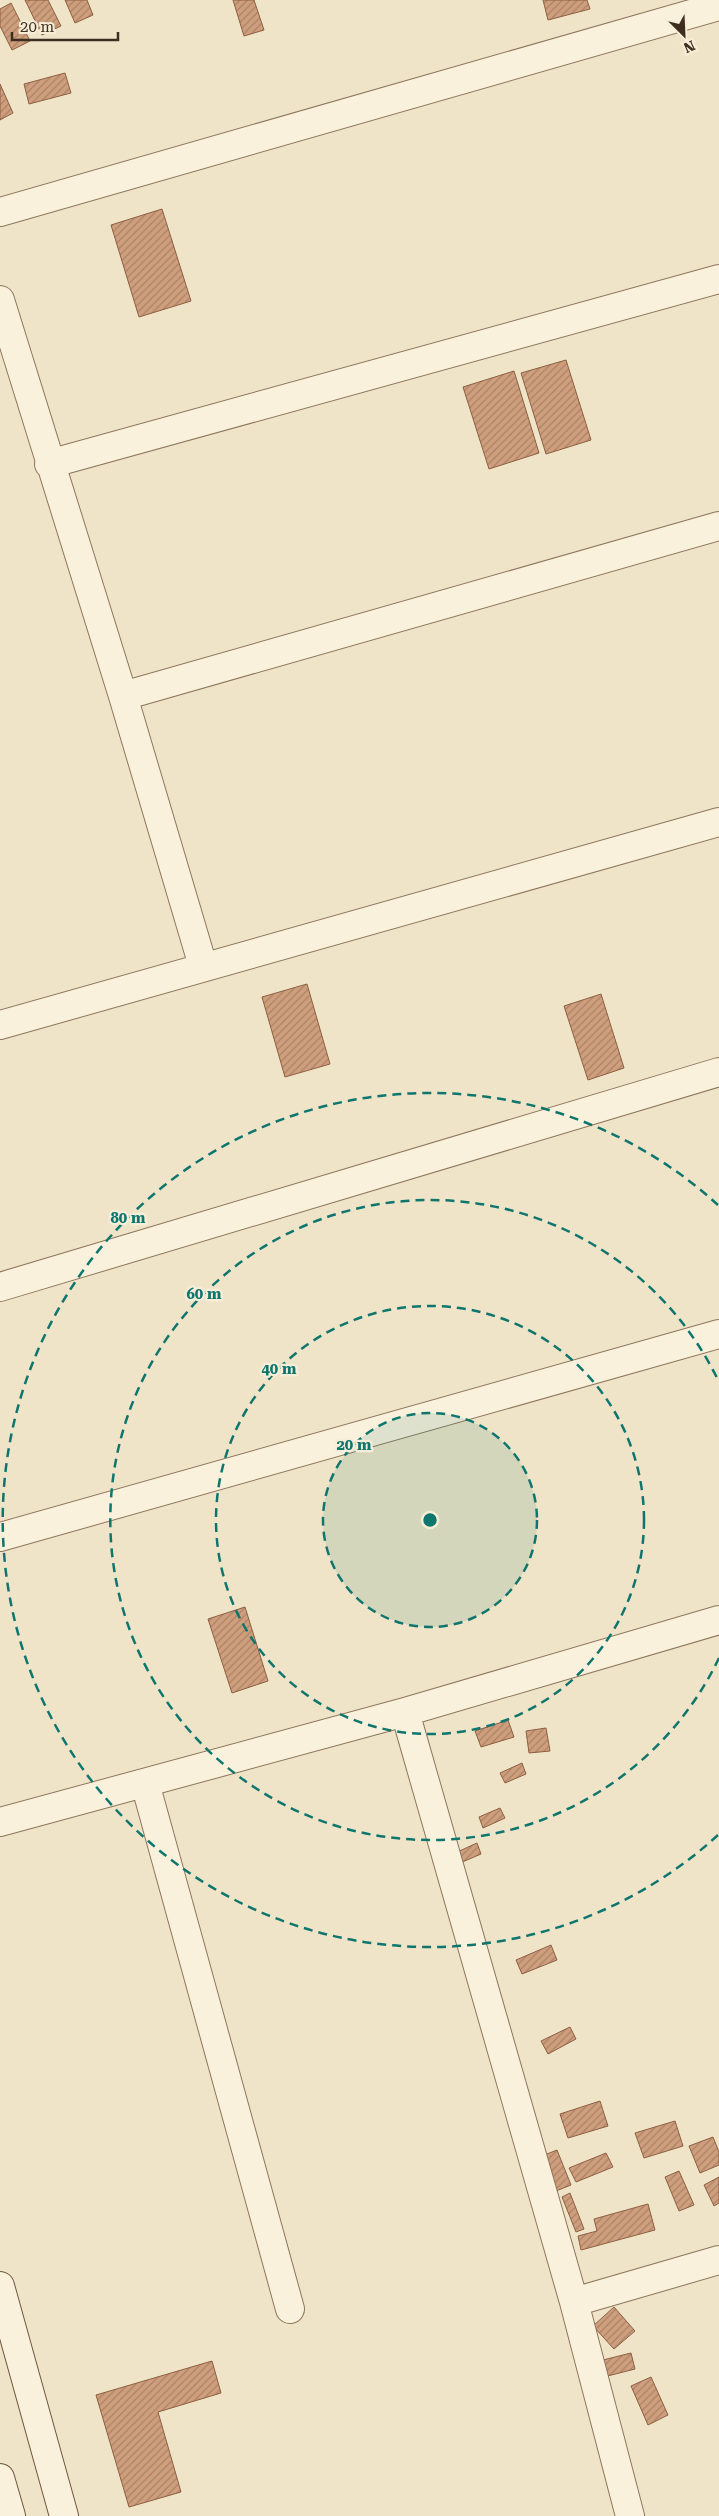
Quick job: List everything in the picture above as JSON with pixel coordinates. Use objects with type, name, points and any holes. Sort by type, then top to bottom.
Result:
[{"type":"street","points":[[0,212],[712,5]]},
{"type":"street","points":[[49,464],[719,279]]},
{"type":"street","points":[[0,300],[203,966]]},
{"type":"street","points":[[122,696],[719,526]]},
{"type":"street","points":[[0,1025],[203,966],[719,822]]},
{"type":"street","points":[[0,1287],[719,1072]]},
{"type":"street","points":[[0,1537],[719,1334]]},
{"type":"street","points":[[0,1822],[405,1712],[719,1620]]},
{"type":"street","points":[[405,1712],[574,2302],[630,2516]]},
{"type":"street","points":[[145,1783],[290,2309]]},
{"type":"street","points":[[574,2302],[719,2260]]},
{"type":"street","points":[[0,2286],[64,2516]]},
{"type":"street","points":[[0,2478],[11,2516]]},
{"type":"building","points":[[25,0],[48,0],[61,26],[42,35]]},
{"type":"building","points":[[65,0],[87,0],[93,15],[75,23]]},
{"type":"building","points":[[233,0],[254,0],[264,30],[244,36]]},
{"type":"building","points":[[543,0],[587,0],[590,9],[548,20]]},
{"type":"building","points":[[11,3],[30,41],[12,50],[0,26],[0,9]]},
{"type":"building","points":[[65,73],[71,93],[29,104],[24,84]]},
{"type":"building","points":[[0,84],[13,113],[0,120]]},
{"type":"building","points":[[162,209],[191,301],[139,317],[111,225]]},
{"type":"building","points":[[566,360],[591,440],[546,454],[521,373]]},
{"type":"building","points":[[514,371],[539,453],[489,469],[463,387]]},
{"type":"building","points":[[307,984],[330,1064],[285,1077],[262,997]]},
{"type":"building","points":[[601,994],[624,1068],[588,1080],[564,1006]]},
{"type":"building","points":[[245,1607],[268,1681],[232,1693],[208,1619]]},
{"type":"building","points":[[508,1720],[514,1737],[481,1747],[475,1731]]},
{"type":"building","points":[[546,1728],[550,1751],[529,1753],[526,1731]]},
{"type":"building","points":[[522,1763],[526,1774],[505,1783],[500,1773]]},
{"type":"building","points":[[500,1808],[505,1818],[483,1828],[479,1817]]},
{"type":"building","points":[[477,1843],[481,1854],[460,1863],[455,1853]]},
{"type":"building","points":[[551,1945],[557,1960],[522,1974],[516,1960]]},
{"type":"building","points":[[570,2027],[576,2039],[548,2054],[541,2041]]},
{"type":"building","points":[[600,2101],[608,2126],[568,2138],[560,2114]]},
{"type":"building","points":[[675,2121],[683,2146],[644,2158],[635,2133]]},
{"type":"building","points":[[713,2137],[719,2152],[719,2165],[700,2173],[689,2146]]},
{"type":"building","points":[[557,2150],[571,2185],[556,2191],[542,2156]]},
{"type":"building","points":[[606,2153],[613,2167],[576,2182],[569,2168]]},
{"type":"building","points":[[679,2171],[694,2205],[679,2211],[665,2177]]},
{"type":"building","points":[[719,2177],[719,2203],[714,2206],[704,2185]]},
{"type":"building","points":[[570,2193],[584,2229],[576,2232],[562,2197]]},
{"type":"building","points":[[648,2204],[655,2230],[581,2250],[578,2236],[597,2231],[594,2219]]},
{"type":"building","points":[[614,2307],[635,2331],[614,2349],[593,2326]]},
{"type":"building","points":[[631,2353],[635,2369],[592,2380],[587,2364]]},
{"type":"building","points":[[212,2361],[221,2393],[158,2412],[181,2492],[129,2507],[96,2395]]},
{"type":"building","points":[[651,2377],[668,2415],[648,2425],[631,2386]]}]
